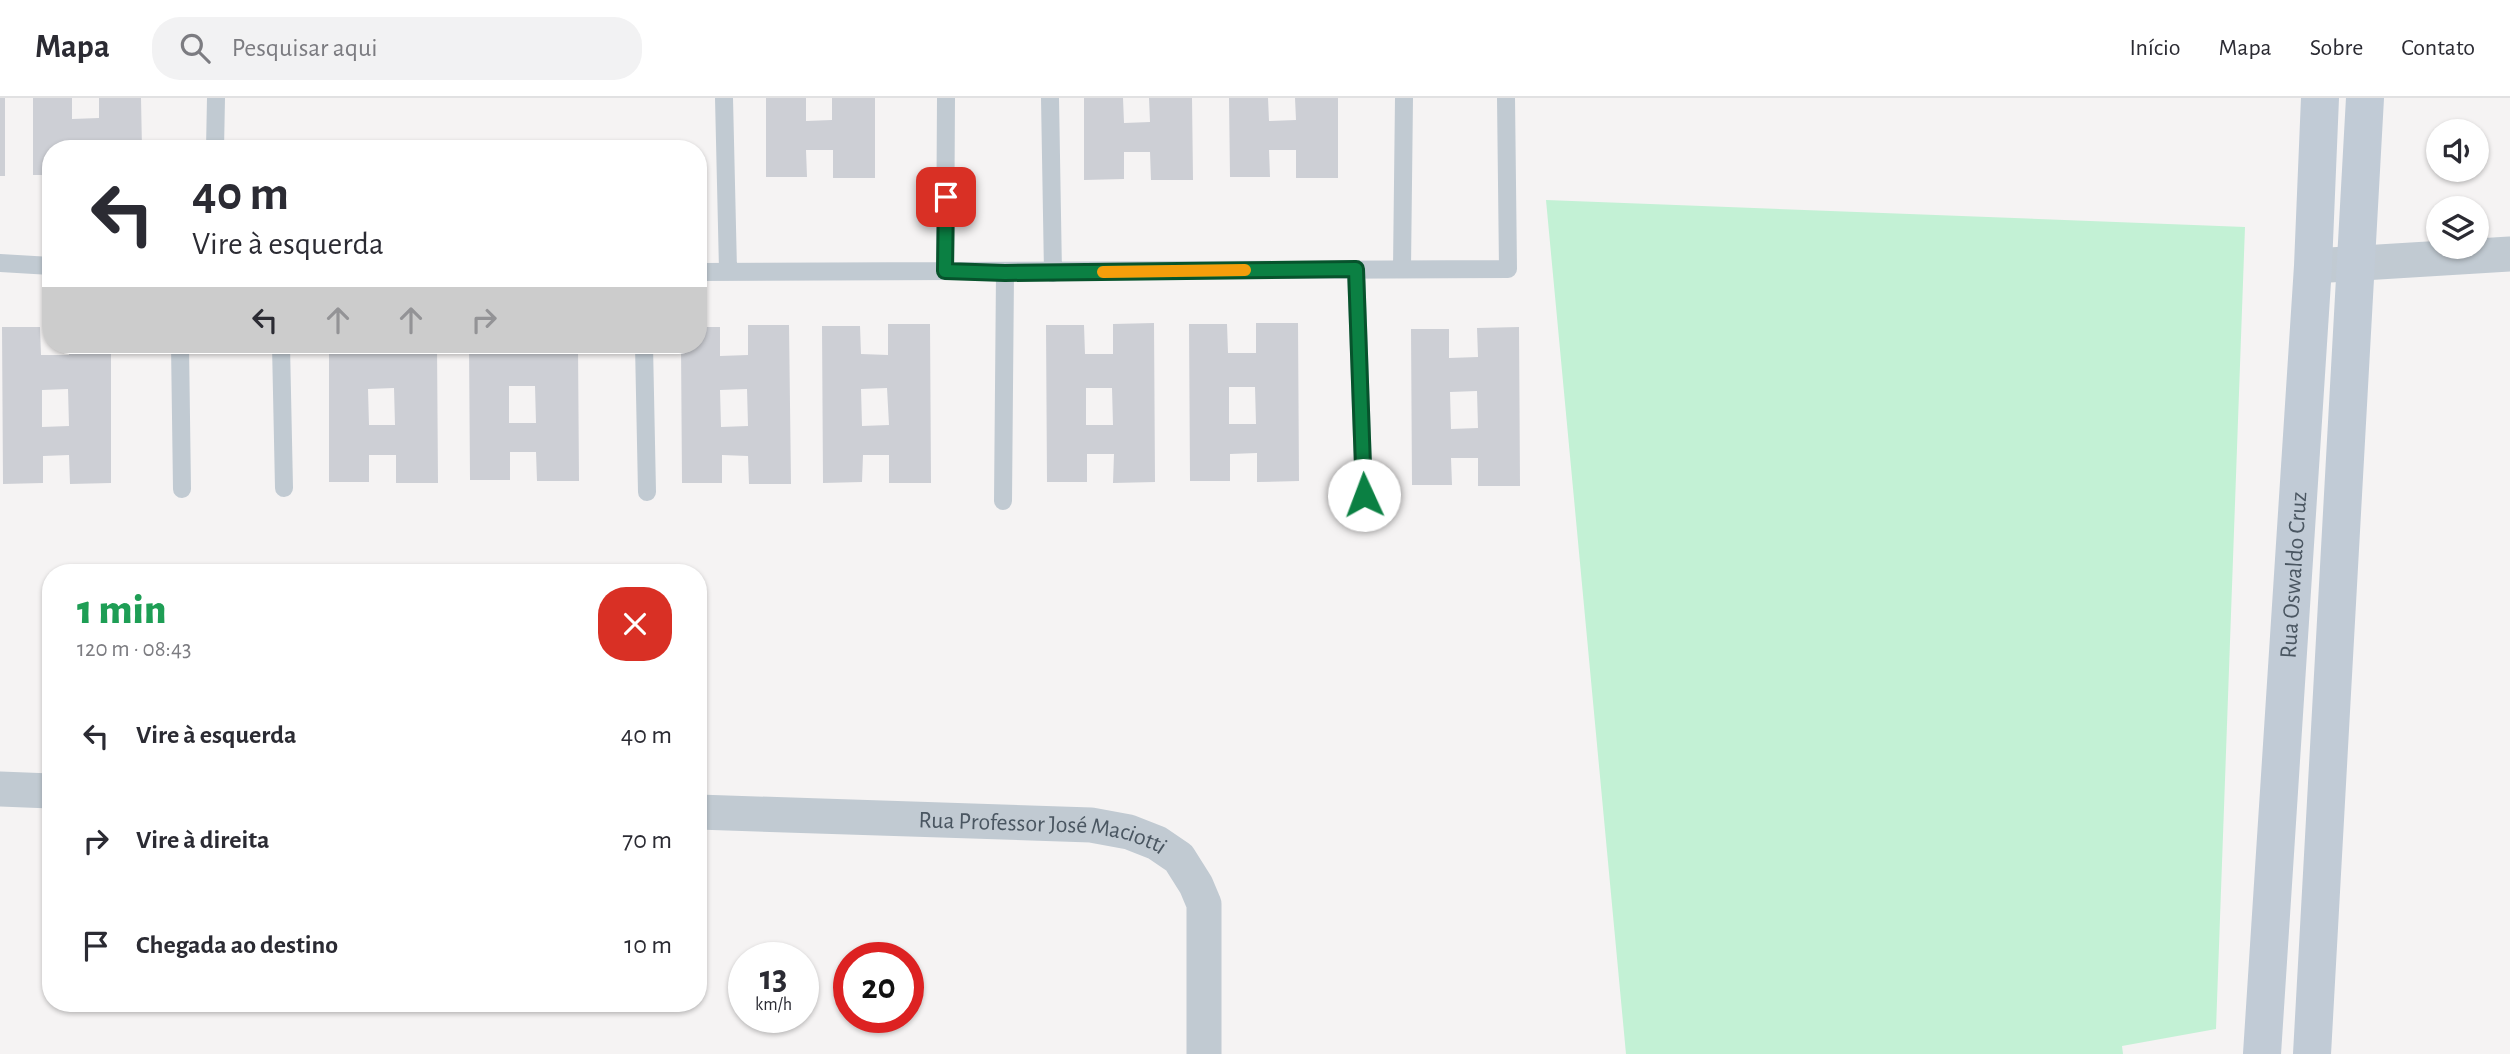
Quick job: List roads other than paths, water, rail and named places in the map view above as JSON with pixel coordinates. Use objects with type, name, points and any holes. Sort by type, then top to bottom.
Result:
[{"type":"street","name":"Rua Oswaldo Cruz","points":[[2262,1054],[2313,266],[2320,98]]},
{"type":"street","name":"Rua Oswaldo Cruz","points":[[2312,1054],[2350,328],[2365,98]]},
{"type":"street","points":[[2313,266],[2510,254]]},
{"type":"street","points":[[0,789],[42,791]]},
{"type":"street","name":"Rua Professor José Maciotti","points":[[707,812],[1091,825],[1129,832],[1157,842],[1179,858],[1204,904],[1204,1054]]},
{"type":"lane","points":[[215,140],[216,98]]},
{"type":"lane","points":[[724,98],[728,270]]},
{"type":"lane","points":[[945,271],[946,98]]},
{"type":"lane","points":[[1050,98],[1053,273]]},
{"type":"lane","points":[[1402,268],[1404,98]]},
{"type":"lane","points":[[707,271],[1053,273],[1508,269],[1506,98]]},
{"type":"lane","points":[[0,263],[42,265]]},
{"type":"lane","points":[[1356,269],[1364,495]]},
{"type":"lane","points":[[1003,501],[1005,273]]},
{"type":"lane","points":[[180,354],[182,489]]},
{"type":"lane","points":[[281,354],[284,488]]},
{"type":"lane","points":[[644,354],[647,492]]}]
